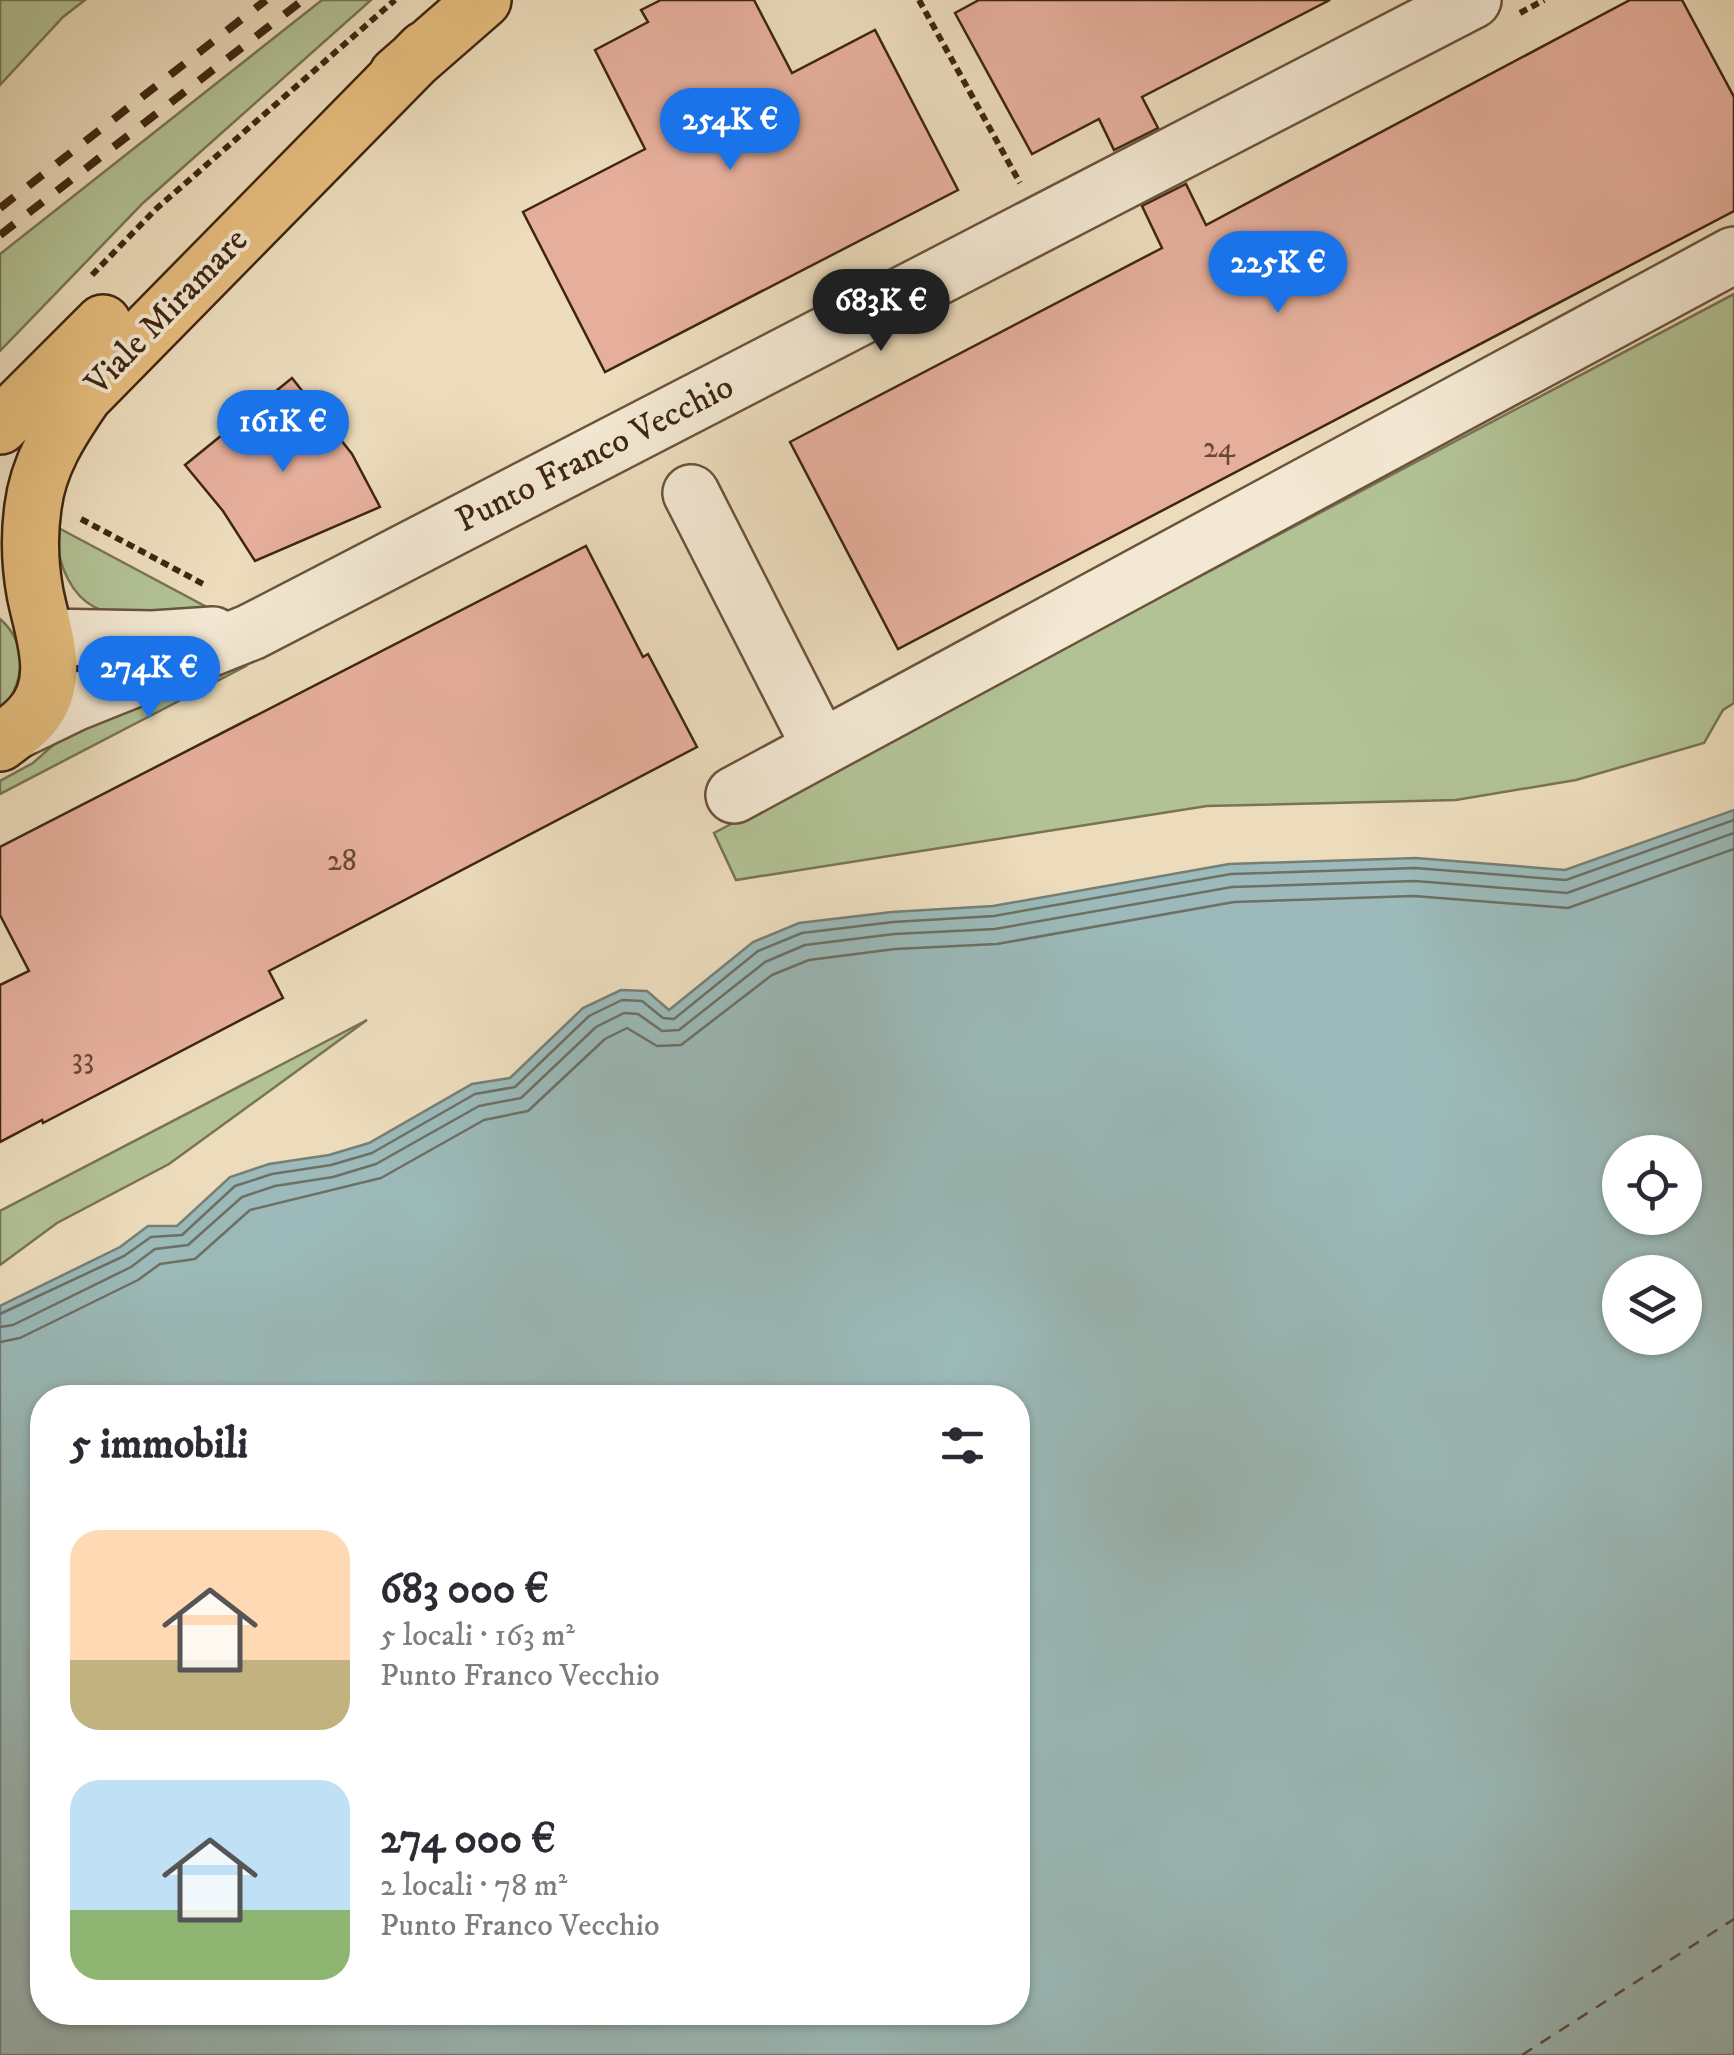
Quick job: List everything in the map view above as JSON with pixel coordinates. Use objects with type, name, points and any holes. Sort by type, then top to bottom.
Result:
[{"type":"main road","name":"Viale Miramare","points":[[0,480],[155,298],[483,0]]},
{"type":"main road","name":"Viale Miramare","points":[[6,738],[32,716],[46,688],[50,656],[30,556],[32,508],[39,474],[59,432],[84,396],[425,49]]},
{"type":"main road","points":[[0,426],[141,285],[425,49]]},
{"type":"main road","points":[[0,579],[20,592],[46,635]]},
{"type":"street","name":"Punto Franco Vecchio","points":[[6,738],[235,612],[1472,0]]},
{"type":"street","points":[[734,795],[1734,255]]},
{"type":"street","points":[[692,492],[820,748]]},
{"type":"street","name":"Punto Franco Vecchio","points":[[46,635],[154,640],[235,612]]},
{"type":"path","points":[[91,276],[156,209],[395,0]]},
{"type":"path","points":[[919,0],[1024,190]]},
{"type":"path","points":[[74,516],[235,612]]},
{"type":"green space","points":[[0,0],[85,0],[63,17],[0,85]]},
{"type":"green space","points":[[322,0],[371,0],[143,203],[0,351],[0,254]]},
{"type":"green space","points":[[1734,294],[1734,703],[1723,710],[1704,743],[1576,780],[1456,800],[1207,806],[736,880],[714,833]]},
{"type":"green space","points":[[53,525],[214,611],[128,615],[87,603],[72,587]]},
{"type":"green space","points":[[0,619],[16,640],[20,664],[15,689],[0,711]]},
{"type":"green space","points":[[241,656],[246,666],[0,794],[0,781],[33,763],[69,731]]},
{"type":"green space","points":[[367,1020],[169,1164],[57,1223],[0,1265],[0,1211]]},
{"type":"water","points":[[1734,810],[1734,2055],[0,2055],[0,1306],[120,1247],[148,1226],[177,1226],[230,1177],[269,1164],[329,1155],[369,1143],[472,1084],[510,1078],[583,1008],[621,990],[647,991],[669,1010],[753,942],[799,923],[993,906],[1229,864],[1416,858],[1565,870]]},
{"type":"building","points":[[661,0],[754,0],[792,73],[875,30],[958,190],[605,372],[523,212],[645,149],[595,50],[648,22],[641,10]]},
{"type":"building","points":[[979,0],[1330,0],[1142,97],[1158,128],[1114,150],[1099,119],[1032,154],[955,13]]},
{"type":"building","points":[[1630,0],[1682,0],[1734,97],[1734,211],[898,649],[790,442],[1162,248],[1142,206],[1186,184],[1206,225]]},
{"type":"building","points":[[292,378],[352,454],[380,507],[255,561],[223,511],[185,465]]},
{"type":"building","points":[[586,546],[643,657],[648,654],[697,747],[269,971],[283,998],[0,1142],[0,985],[29,971],[0,915],[0,847]]},
{"type":"ferry route","points":[[1522,2055],[1734,1919]]},
{"type":"railway","points":[[0,208],[266,0]]},
{"type":"railway","points":[[0,235],[303,0]]}]
